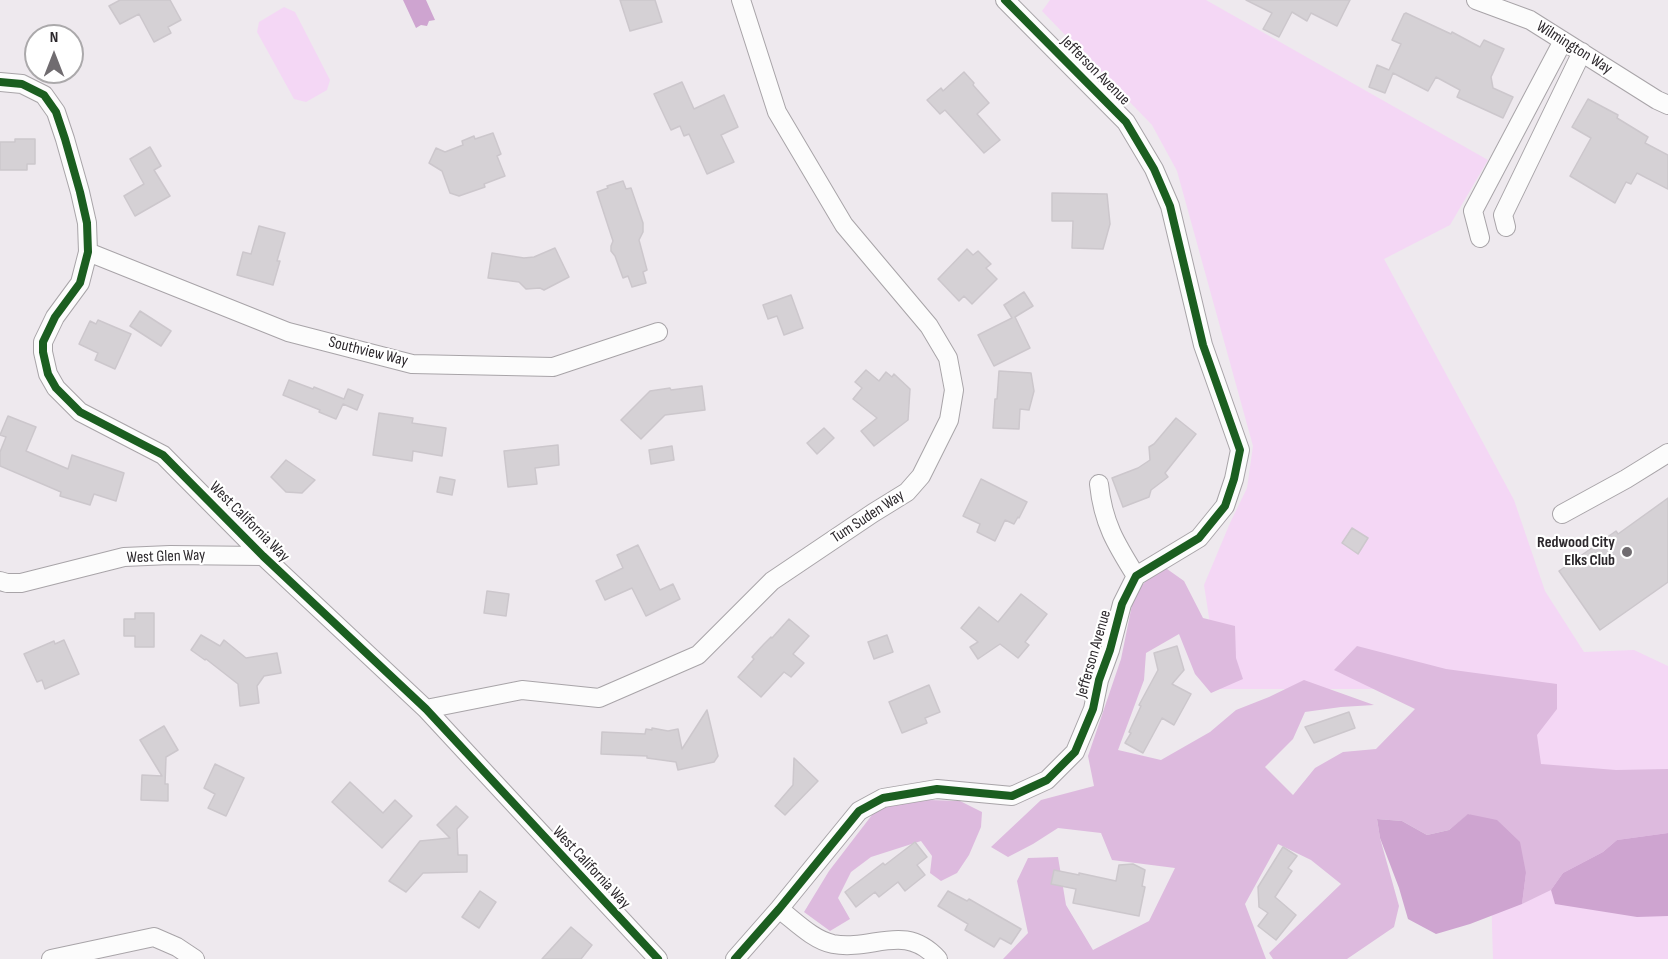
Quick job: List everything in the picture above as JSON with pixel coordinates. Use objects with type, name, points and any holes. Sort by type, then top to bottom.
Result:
[{"type":"street","name":"Tum Suden Way","points":[[426,710],[522,690],[599,698],[698,655],[772,581],[907,492],[921,476],[949,420],[954,390],[948,358],[929,326],[844,225],[777,112],[741,0]]},
{"type":"street","name":"Jefferson Avenue","points":[[735,959],[859,811],[883,798],[937,789],[1012,796],[1047,780],[1075,752],[1093,709],[1099,680],[1110,650],[1122,604],[1136,576],[1198,538],[1225,506],[1234,479],[1239,450],[1203,345],[1170,206],[1154,170],[1126,122],[1005,0]]},
{"type":"street","name":"Wilmington Way","points":[[1476,0],[1530,20],[1668,105]]},
{"type":"street","points":[[1480,238],[1473,211],[1563,41]]},
{"type":"street","points":[[1506,227],[1503,215],[1582,52]]},
{"type":"street","name":"West California Way","points":[[0,82],[22,84],[44,95],[56,112],[87,223],[88,252],[80,283],[55,317],[43,342],[48,374],[56,388],[80,412],[163,455],[263,556],[426,710],[658,959]]},
{"type":"street","name":"Southview Way","points":[[88,252],[288,332],[412,364],[553,367],[658,332]]},
{"type":"street","points":[[1562,514],[1668,453]]},
{"type":"street","points":[[1099,484],[1101,505],[1115,542],[1136,576]]},
{"type":"street","name":"West Glen Way","points":[[0,581],[21,583],[124,557],[263,556]]},
{"type":"street","points":[[779,909],[821,940],[833,944],[856,945],[905,939],[919,944],[938,959]]},
{"type":"street","points":[[51,959],[154,937],[177,947],[195,959]]},
{"type":"shaded area","points":[[403,0],[426,0],[435,20],[429,21],[427,26],[421,25],[416,28]]},
{"type":"shaded area","points":[[1050,0],[1206,0],[1488,160],[1450,225],[1384,259],[1514,500],[1545,591],[1584,652],[1634,650],[1668,666],[1668,959],[1493,959],[1485,689],[1220,689],[1204,585],[1247,488],[1253,446],[1177,171],[1152,125],[1042,11]]},
{"type":"shaded area","points":[[284,7],[295,12],[330,80],[327,90],[306,102],[294,99],[257,32],[259,22]]},
{"type":"shaded area","points":[[1160,564],[1184,581],[1203,618],[1235,626],[1236,658],[1243,679],[1211,693],[1195,674],[1179,634],[1146,653],[1144,680],[1118,750],[1161,760],[1210,732],[1236,710],[1304,680],[1374,705],[1305,712],[1293,739],[1265,767],[1293,795],[1315,768],[1343,752],[1376,749],[1415,709],[1334,670],[1357,646],[1446,669],[1557,684],[1557,709],[1537,735],[1541,764],[1616,770],[1668,769],[1668,833],[1617,840],[1603,852],[1563,873],[1551,890],[1522,904],[1526,873],[1469,814],[1449,830],[1427,835],[1402,821],[1377,819],[1399,906],[1394,927],[1347,959],[1273,959],[1269,953],[1341,884],[1311,860],[1278,844],[1245,904],[1266,959],[1003,959],[1028,933],[1017,881],[1028,858],[1058,857],[1066,905],[1093,950],[1149,921],[1175,868],[1112,860],[1101,833],[1058,828],[1008,857],[991,847],[1041,800],[1094,786],[1088,756],[1121,659],[1134,595]]},
{"type":"shaded area","points":[[897,801],[960,801],[982,812],[981,827],[969,855],[957,873],[941,881],[930,873],[932,856],[921,841],[871,857],[851,872],[838,898],[850,919],[830,931],[804,912],[829,871],[875,811]]},
{"type":"shaded area","points":[[1468,814],[1497,820],[1520,842],[1526,873],[1522,904],[1436,934],[1408,919],[1380,838],[1377,819],[1402,821],[1427,835],[1449,830]]},
{"type":"shaded area","points":[[1668,833],[1668,916],[1637,917],[1555,904],[1551,890],[1563,873],[1603,852],[1617,840]]},
{"type":"building","points":[[120,0],[170,0],[181,20],[168,27],[171,33],[154,42],[139,14],[120,24],[109,6]]},
{"type":"building","points":[[620,0],[655,0],[662,22],[630,31]]},
{"type":"building","points":[[1246,0],[1350,0],[1337,26],[1311,13],[1307,21],[1292,12],[1279,37],[1263,29],[1272,13]]},
{"type":"building","points":[[1406,13],[1451,34],[1452,32],[1480,47],[1484,40],[1504,49],[1491,77],[1493,88],[1513,97],[1503,118],[1457,97],[1460,90],[1436,77],[1428,91],[1393,73],[1385,93],[1369,87],[1377,65],[1389,70],[1401,44],[1392,40]]},
{"type":"building","points":[[964,72],[989,103],[977,114],[1000,140],[984,153],[945,110],[940,114],[927,100],[941,88],[943,91]]},
{"type":"building","points":[[682,82],[694,109],[724,95],[738,127],[721,135],[734,162],[707,174],[689,134],[684,136],[680,126],[671,130],[654,94]]},
{"type":"building","points":[[1588,99],[1618,115],[1617,118],[1648,137],[1645,143],[1668,155],[1668,189],[1637,173],[1631,184],[1626,182],[1615,203],[1570,176],[1591,138],[1572,127]]},
{"type":"building","points":[[493,133],[501,154],[497,156],[505,176],[484,184],[485,187],[459,196],[450,193],[442,171],[429,163],[436,148],[445,152],[463,145],[462,141],[474,136],[475,139]]},
{"type":"building","points":[[15,139],[35,139],[35,164],[27,164],[27,170],[0,170],[0,142],[15,142]]},
{"type":"building","points":[[150,147],[161,166],[154,170],[170,196],[135,216],[124,196],[144,184],[130,159]]},
{"type":"building","points":[[623,181],[626,189],[631,188],[643,223],[643,232],[639,240],[647,270],[643,272],[646,283],[632,287],[628,276],[623,278],[611,251],[613,241],[597,192]]},
{"type":"building","points":[[1052,193],[1107,194],[1110,224],[1103,249],[1072,248],[1073,221],[1052,221]]},
{"type":"building","points":[[259,226],[285,233],[273,285],[237,275],[243,252],[251,254]]},
{"type":"building","points":[[555,248],[569,277],[544,290],[526,289],[519,282],[488,278],[492,253],[524,258],[534,257]]},
{"type":"building","points":[[967,249],[973,255],[978,251],[991,264],[986,268],[997,279],[972,304],[964,296],[959,301],[938,279]]},
{"type":"building","points":[[1024,292],[1033,306],[1015,317],[1030,348],[994,366],[978,335],[1012,318],[1004,305]]},
{"type":"building","points":[[791,295],[803,328],[784,335],[777,316],[768,319],[763,305]]},
{"type":"building","points":[[140,311],[171,331],[161,346],[130,326]]},
{"type":"building","points":[[98,320],[131,334],[115,369],[95,360],[98,353],[79,344],[90,321],[96,324]]},
{"type":"building","points":[[866,370],[879,381],[886,372],[892,377],[894,374],[910,389],[908,420],[874,446],[861,431],[877,418],[853,399],[862,388],[855,382]]},
{"type":"building","points":[[999,371],[1031,373],[1034,391],[1029,410],[1020,409],[1019,429],[993,428]]},
{"type":"building","points":[[289,380],[344,399],[348,389],[363,395],[357,410],[343,404],[336,419],[283,395]]},
{"type":"building","points":[[702,386],[705,410],[665,415],[641,439],[621,420],[650,391]]},
{"type":"building","points":[[379,413],[413,418],[412,423],[446,428],[442,456],[413,451],[412,461],[373,455]]},
{"type":"building","points":[[8,416],[36,427],[26,451],[68,469],[72,455],[124,473],[116,501],[94,494],[90,505],[60,496],[61,492],[0,466],[0,452],[6,437],[0,435]]},
{"type":"building","points":[[1176,418],[1196,434],[1165,473],[1168,477],[1151,490],[1149,497],[1123,507],[1112,478],[1138,468],[1150,460],[1149,447]]},
{"type":"building","points":[[824,428],[834,438],[817,454],[807,443]]},
{"type":"building","points":[[558,445],[559,465],[535,468],[537,484],[508,487],[504,451]]},
{"type":"building","points":[[672,446],[674,460],[651,464],[649,450]]},
{"type":"building","points":[[286,460],[315,480],[302,493],[286,492],[271,477]]},
{"type":"building","points":[[440,477],[455,480],[452,495],[437,492]]},
{"type":"building","points":[[981,479],[1027,502],[1014,524],[1005,520],[995,541],[977,532],[980,524],[963,516]]},
{"type":"building","name":"Redwood City Elks Club","points":[[1668,498],[1668,582],[1600,630],[1559,571],[1616,531],[1618,534]]},
{"type":"building","points":[[1352,528],[1368,538],[1358,554],[1342,543]]},
{"type":"building","points":[[638,545],[660,590],[673,584],[680,599],[646,616],[632,588],[605,600],[596,581],[623,568],[617,555]]},
{"type":"building","points":[[487,591],[509,594],[506,616],[484,613]]},
{"type":"building","points":[[1021,594],[1047,614],[1025,642],[1029,645],[1018,658],[1000,644],[978,659],[970,647],[978,642],[961,628],[979,607],[998,622]]},
{"type":"building","points":[[135,613],[154,613],[154,647],[135,647],[135,636],[124,636],[124,619],[135,619]]},
{"type":"building","points":[[789,619],[809,636],[793,654],[804,663],[791,677],[784,672],[761,697],[738,677],[754,659],[752,657]]},
{"type":"building","points":[[201,635],[220,646],[224,640],[246,658],[277,653],[281,673],[264,676],[257,686],[259,703],[240,706],[238,684],[191,650]]},
{"type":"building","points":[[887,635],[893,652],[874,659],[868,642]]},
{"type":"building","points":[[64,640],[79,674],[45,689],[42,680],[37,682],[24,654],[54,641],[55,644]]},
{"type":"building","points":[[1177,646],[1184,670],[1172,684],[1191,694],[1174,725],[1162,718],[1143,753],[1125,743],[1141,706],[1139,705],[1158,670],[1154,653]]},
{"type":"building","points":[[929,685],[940,712],[925,718],[927,723],[902,733],[889,702]]},
{"type":"building","points":[[707,710],[718,756],[714,762],[678,770],[676,762],[647,758],[647,756],[601,754],[602,732],[645,734],[646,729],[652,730],[652,728],[668,731],[678,729],[682,749]]},
{"type":"building","points":[[1349,712],[1355,728],[1314,743],[1305,727]]},
{"type":"building","points":[[164,726],[178,750],[166,757],[165,784],[168,784],[168,801],[141,800],[142,775],[162,776],[140,740]]},
{"type":"building","points":[[794,758],[818,781],[785,815],[775,806],[793,785]]},
{"type":"building","points":[[215,764],[244,778],[226,816],[208,808],[215,794],[204,788]]},
{"type":"building","points":[[350,782],[383,813],[395,800],[412,816],[382,848],[332,802]]},
{"type":"building","points":[[456,806],[468,817],[457,829],[458,855],[467,855],[467,872],[423,873],[406,892],[389,881],[420,841],[450,838],[437,825]]},
{"type":"building","points":[[915,842],[927,857],[917,865],[925,875],[905,891],[898,882],[879,897],[875,892],[856,907],[845,892]]},
{"type":"building","points":[[1283,847],[1297,856],[1288,868],[1292,871],[1275,897],[1296,915],[1276,940],[1258,926],[1268,913],[1259,907],[1258,887]]},
{"type":"building","points":[[1133,864],[1145,870],[1142,886],[1145,887],[1139,916],[1073,903],[1076,889],[1051,884],[1054,870],[1116,881],[1119,865]]},
{"type":"building","points":[[480,891],[496,902],[479,928],[462,917]]},
{"type":"building","points":[[948,891],[967,901],[969,899],[1021,929],[1011,944],[1000,938],[994,947],[965,930],[968,924],[938,906]]},
{"type":"building","points":[[571,927],[592,945],[581,959],[542,959]]},
{"type":"cycle path","points":[[735,959],[859,811],[883,798],[937,789],[1012,796],[1047,780],[1075,752],[1093,709],[1099,680],[1110,650],[1122,604],[1136,576],[1199,538],[1225,506],[1234,479],[1240,450],[1203,345],[1170,206],[1154,169],[1126,122],[1005,0]]},
{"type":"cycle path","points":[[0,82],[22,84],[44,95],[56,112],[87,223],[88,252],[80,283],[55,317],[43,342],[48,374],[56,388],[80,412],[163,455],[263,556],[426,709],[658,959]]},
{"type":"place","name":"Redwood City Elks Club","points":[[1627,552]]}]
